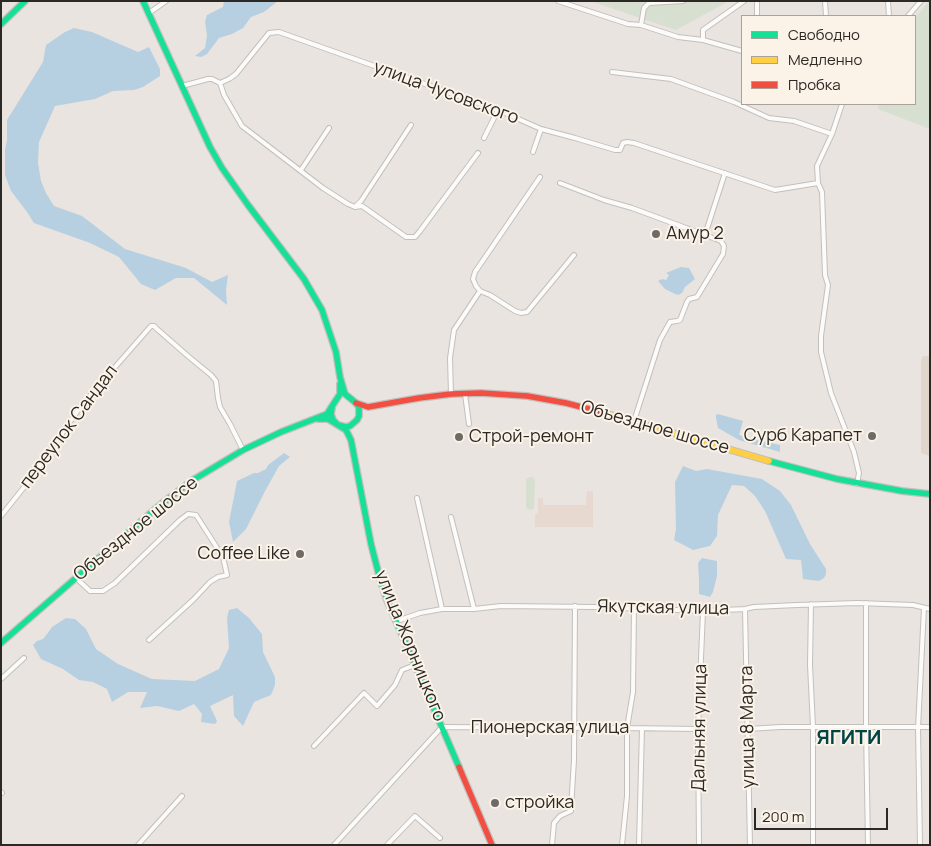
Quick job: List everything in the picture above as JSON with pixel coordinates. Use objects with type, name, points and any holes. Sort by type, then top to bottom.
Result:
[{"type":"main road","points":[[1,24],[26,1]]},
{"type":"main road","points":[[143,1],[210,147],[222,168],[313,293],[327,322],[345,394],[356,403],[360,412],[358,418],[350,426],[346,427],[328,419],[318,419]]},
{"type":"main road","points":[[338,425],[333,420],[331,414],[333,405],[340,394],[340,377]]},
{"type":"main road","name":"Объездное шоссе","points":[[356,403],[368,407],[451,394],[527,396],[595,410],[799,470],[857,484],[930,494]]},
{"type":"main road","points":[[333,405],[342,399],[350,399]]},
{"type":"main road","name":"Объездное шоссе","points":[[1,643],[160,505],[193,480],[243,450],[281,432],[328,414],[333,405]]},
{"type":"main road","name":"Объездное шоссе","points":[[358,418],[376,406]]},
{"type":"main road","name":"улица Жорницкого","points":[[358,418],[351,429],[351,440],[374,554],[382,583],[492,845]]},
{"type":"main road","name":"улица Жорницкого","points":[[338,425],[346,430],[351,440]]},
{"type":"street","points":[[149,13],[166,1]]},
{"type":"street","points":[[558,1],[628,24],[641,25],[678,37],[703,40],[741,51]]},
{"type":"street","points":[[641,25],[644,8],[649,2],[682,1]]},
{"type":"street","points":[[703,40],[704,30],[744,1]]},
{"type":"street","points":[[757,15],[758,1]]},
{"type":"street","points":[[825,1],[826,15]]},
{"type":"street","points":[[888,1],[889,15]]},
{"type":"street","points":[[909,15],[921,1]]},
{"type":"street","name":"улица Чусовского","points":[[220,83],[236,74],[270,33],[279,32],[498,110],[541,129],[615,150],[620,150],[623,143],[634,143],[775,190],[818,183]]},
{"type":"street","points":[[612,72],[671,79],[734,102],[769,118],[794,121],[832,134]]},
{"type":"street","points":[[182,86],[208,79],[220,83],[224,95],[242,126],[323,188],[348,204],[355,207],[362,206],[406,237],[414,237],[420,231],[478,153]]},
{"type":"street","points":[[842,105],[832,134],[817,166],[818,183],[822,192],[825,275],[828,285],[821,352],[831,393],[854,452],[859,473],[857,484]]},
{"type":"street","points":[[484,138],[498,110]]},
{"type":"street","points":[[355,207],[361,201],[411,125]]},
{"type":"street","points":[[301,170],[329,128]]},
{"type":"street","points":[[534,152],[541,129]]},
{"type":"street","points":[[705,235],[725,173]]},
{"type":"street","points":[[540,176],[475,272],[473,279],[476,286],[480,291],[515,312],[527,312],[574,254]]},
{"type":"street","points":[[560,183],[721,241],[724,246],[723,254],[697,297],[689,299],[680,320],[670,322],[660,340],[634,421]]},
{"type":"street","points":[[451,394],[450,358],[454,330],[480,291]]},
{"type":"street","name":"переулок Сандал","points":[[1,516],[29,481],[80,406],[151,326],[154,326],[216,381],[220,407],[243,450]]},
{"type":"street","points":[[465,394],[469,424]]},
{"type":"street","points":[[417,498],[442,609]]},
{"type":"street","points":[[76,578],[90,592],[103,591],[115,583],[180,520],[188,514],[196,515],[223,557],[227,575],[218,577],[210,582],[150,640]]},
{"type":"street","points":[[451,517],[474,609]]},
{"type":"street","points":[[811,604],[810,665],[813,727],[813,845]]},
{"type":"street","name":"Якутская улица","points":[[397,621],[420,613],[442,609],[474,609],[501,606],[575,606],[703,611],[811,604],[866,604],[906,605],[930,610]]},
{"type":"street","points":[[866,604],[868,845]]},
{"type":"street","points":[[552,845],[554,823],[560,816],[572,809],[575,606]]},
{"type":"street","points":[[622,845],[627,796],[627,728],[633,692],[634,608]]},
{"type":"street","points":[[920,845],[918,728],[924,608]]},
{"type":"street","name":"улица 8 Марта","points":[[745,609],[750,845]]},
{"type":"street","name":"Дальняя улица","points":[[699,845],[698,729],[703,611]]},
{"type":"street","points":[[1,679],[24,658]]},
{"type":"street","points":[[314,746],[364,694],[378,706],[395,685],[402,670],[416,665]]},
{"type":"street","points":[[334,845],[442,727]]},
{"type":"street","name":"Пионерская улица","points":[[442,727],[698,729]]},
{"type":"street","points":[[748,729],[930,727]]},
{"type":"street","points":[[639,845],[642,728]]},
{"type":"street","points":[[138,845],[182,796]]},
{"type":"street","points":[[387,845],[415,816],[440,838]]},
{"type":"street","points":[[338,841],[341,845]]},
{"type":"shaded area","points":[[923,356],[930,356],[930,456],[921,453],[921,361]]},
{"type":"shaded area","points":[[587,491],[593,491],[593,527],[535,527],[535,514],[538,514],[538,498],[543,498],[543,505],[586,505]]},
{"type":"green space","points":[[590,1],[729,1],[676,30]]},
{"type":"green space","points":[[930,1],[930,129],[878,109],[879,105],[916,105],[916,17]]},
{"type":"green space","points":[[533,477],[535,480],[534,508],[532,510],[526,507],[526,479]]},
{"type":"water","points":[[224,1],[278,1],[264,12],[251,17],[243,28],[219,38],[207,54],[201,57],[195,56],[205,48],[207,35],[205,22],[207,15],[223,7]]},
{"type":"water","points":[[74,28],[92,32],[138,52],[149,47],[160,69],[160,76],[143,87],[134,90],[113,91],[95,99],[55,106],[39,142],[38,163],[41,181],[46,193],[54,206],[82,216],[125,249],[186,268],[212,282],[228,275],[227,305],[194,278],[176,278],[155,290],[141,284],[119,257],[90,243],[34,223],[11,191],[5,175],[7,120],[43,62],[46,45]]},
{"type":"water","points":[[681,267],[689,268],[695,279],[678,295],[665,289],[658,281],[666,280],[669,275],[666,273]]},
{"type":"water","points":[[716,415],[743,421],[739,435],[780,445],[780,452],[739,440],[718,428]]},
{"type":"water","points":[[284,453],[290,457],[279,466],[246,529],[233,542],[229,522],[237,481],[266,469],[268,465]]},
{"type":"water","points":[[683,466],[696,471],[707,469],[762,479],[780,491],[791,505],[810,544],[826,569],[824,578],[819,581],[803,579],[801,560],[786,559],[765,511],[755,496],[744,486],[732,485],[718,515],[717,536],[710,546],[693,550],[674,540],[676,529],[675,482]]},
{"type":"water","points":[[702,558],[717,561],[717,576],[710,597],[699,594],[698,563]]},
{"type":"water","points":[[237,608],[249,618],[262,634],[263,652],[275,677],[275,685],[271,695],[254,702],[243,726],[234,716],[233,695],[210,706],[217,721],[215,724],[201,722],[202,714],[194,704],[179,711],[157,706],[140,708],[147,692],[128,692],[112,702],[107,689],[93,682],[79,680],[63,669],[41,659],[33,645],[43,639],[52,627],[66,618],[75,619],[86,629],[96,649],[118,664],[152,679],[195,681],[219,669],[229,648],[227,618],[229,610]]},
{"type":"traffic: fast","points":[[1,24],[25,1]]},
{"type":"traffic: fast","points":[[143,1],[210,147],[222,168],[304,279],[322,310],[336,352],[345,394],[359,407],[359,416],[350,426],[338,425],[333,420],[332,408]]},
{"type":"traffic: fast","points":[[1,643],[160,505],[193,480],[243,450],[281,432],[327,414],[340,394],[340,384]]},
{"type":"traffic: fast","points":[[318,419],[328,419],[346,430],[351,440],[371,544],[380,579],[387,600],[459,767]]},
{"type":"traffic: fast","points":[[769,461],[837,479],[930,494]]},
{"type":"traffic: slow","points":[[604,413],[769,461]]},
{"type":"traffic: jam","points":[[356,403],[368,407],[451,394],[481,393],[527,396],[566,403],[604,413]]},
{"type":"traffic: jam","points":[[459,767],[492,845]]},
{"type":"place","name":"Амур 2","points":[[656,234]]},
{"type":"place","name":"Сурб Карапет","points":[[872,436]]},
{"type":"place","name":"Строй-ремонт","points":[[459,437]]},
{"type":"place","name":"Coffee Like","points":[[300,554]]},
{"type":"place","name":"стройка","points":[[495,803]]},
{"type":"district","name":"ЯГИТИ","points":[[849,738]]}]
